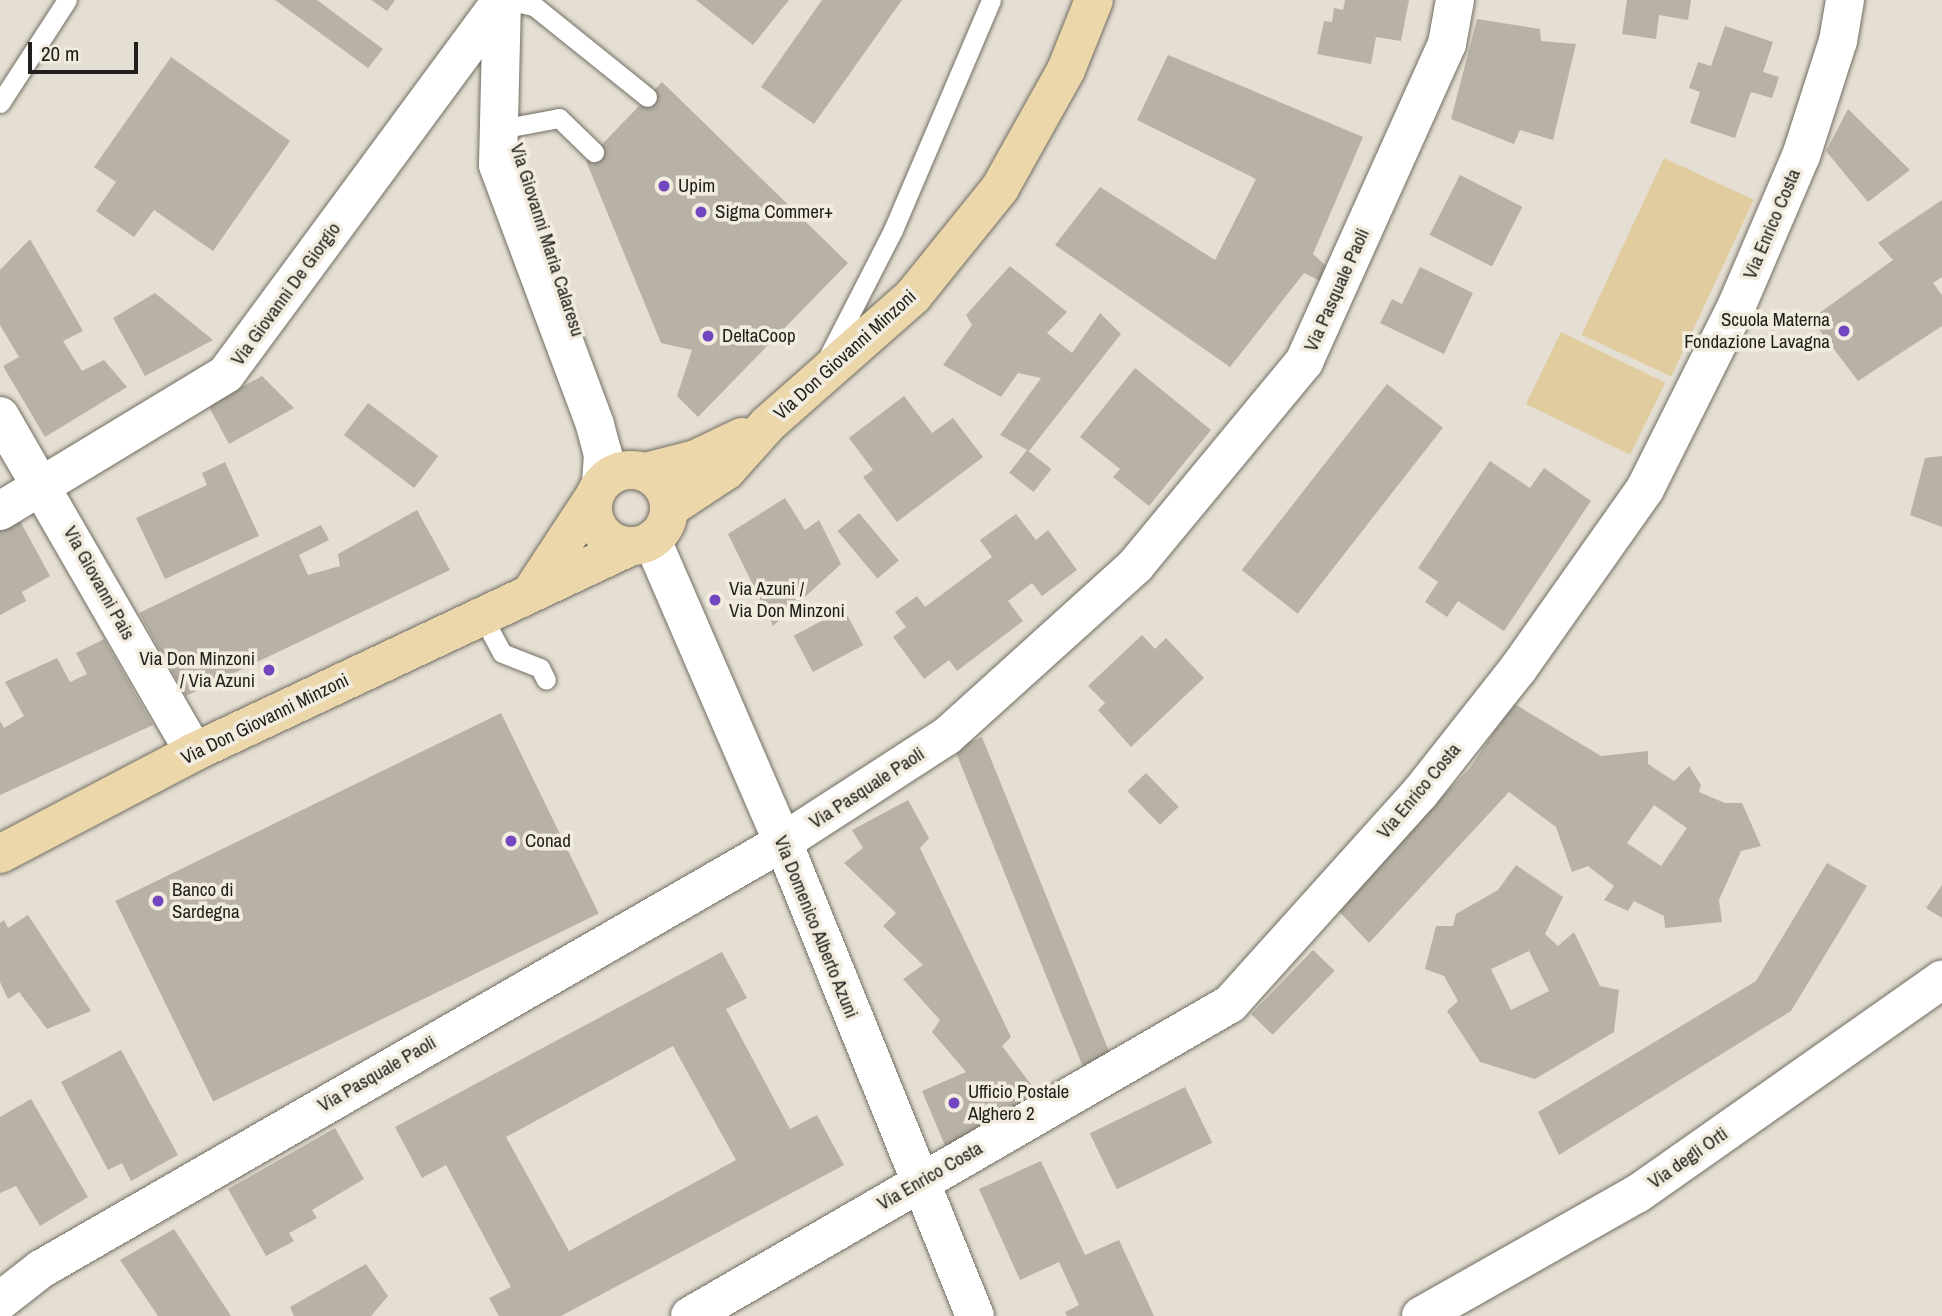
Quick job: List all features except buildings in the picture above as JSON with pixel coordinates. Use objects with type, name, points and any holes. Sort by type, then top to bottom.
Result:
[{"type":"main road","name":"Via Don Giovanni Minzoni","points":[[0,854],[194,752],[651,532],[726,471],[768,424],[913,296],[1000,188],[1066,70],[1094,0]]},
{"type":"main road","name":"Via Don Giovanni Minzoni","points":[[619,480],[696,459],[768,424]]},
{"type":"main road","points":[[619,480],[661,483],[651,532],[608,539],[599,529],[619,480]]},
{"type":"main road","points":[[532,591],[619,480]]},
{"type":"street","points":[[502,83],[504,0]]},
{"type":"street","name":"Via Giovanni De Giorgio","points":[[0,511],[226,374],[504,0]]},
{"type":"street","name":"Via Pasquale Paoli","points":[[0,1301],[41,1269],[783,842],[947,736],[1136,565],[1304,362],[1447,44],[1455,0]]},
{"type":"street","name":"Via Enrico Costa","points":[[690,1316],[1230,1004],[1420,793],[1510,679],[1645,489],[1737,305],[1801,156],[1838,41],[1845,0]]},
{"type":"street","name":"Via Giovanni Maria Calaresu","points":[[502,83],[518,159],[608,420],[619,480]]},
{"type":"street","name":"Via Giovanni Maria Calaresu","points":[[502,83],[498,165],[603,454],[619,480]]},
{"type":"street","name":"Via Giovanni Pais","points":[[0,416],[43,486],[194,752]]},
{"type":"street","name":"Via Domenico Alberto Azuni","points":[[651,532],[783,842],[917,1183],[975,1316]]},
{"type":"street","name":"Via degli Orti","points":[[1421,1316],[1637,1194],[1942,980]]},
{"type":"lane","points":[[0,103],[67,0]]},
{"type":"lane","points":[[504,0],[534,6],[647,97]]},
{"type":"lane","points":[[816,381],[893,230],[991,0]]},
{"type":"lane","points":[[511,127],[559,118],[594,152]]},
{"type":"lane","points":[[481,614],[502,653],[540,668],[546,680]]},
{"type":"shaded area","points":[[1664,158],[1754,200],[1671,377],[1582,335]]},
{"type":"shaded area","points":[[1561,332],[1665,383],[1630,455],[1526,404]]},
{"type":"place","name":"Upim","points":[[664,186]]},
{"type":"place","name":"Sigma Commer+","points":[[701,212]]},
{"type":"place","name":"Scuola Materna Fondazione Lavagna","points":[[1844,331]]},
{"type":"place","name":"DeltaCoop","points":[[708,336]]},
{"type":"place","name":"Via Azuni / Via Don Minzoni","points":[[715,600]]},
{"type":"place","name":"Via Don Minzoni / Via Azuni","points":[[269,670]]},
{"type":"place","name":"Conad","points":[[511,841]]},
{"type":"place","name":"Banco di Sardegna","points":[[158,901]]},
{"type":"place","name":"Ufficio Postale Alghero 2","points":[[954,1103]]}]
